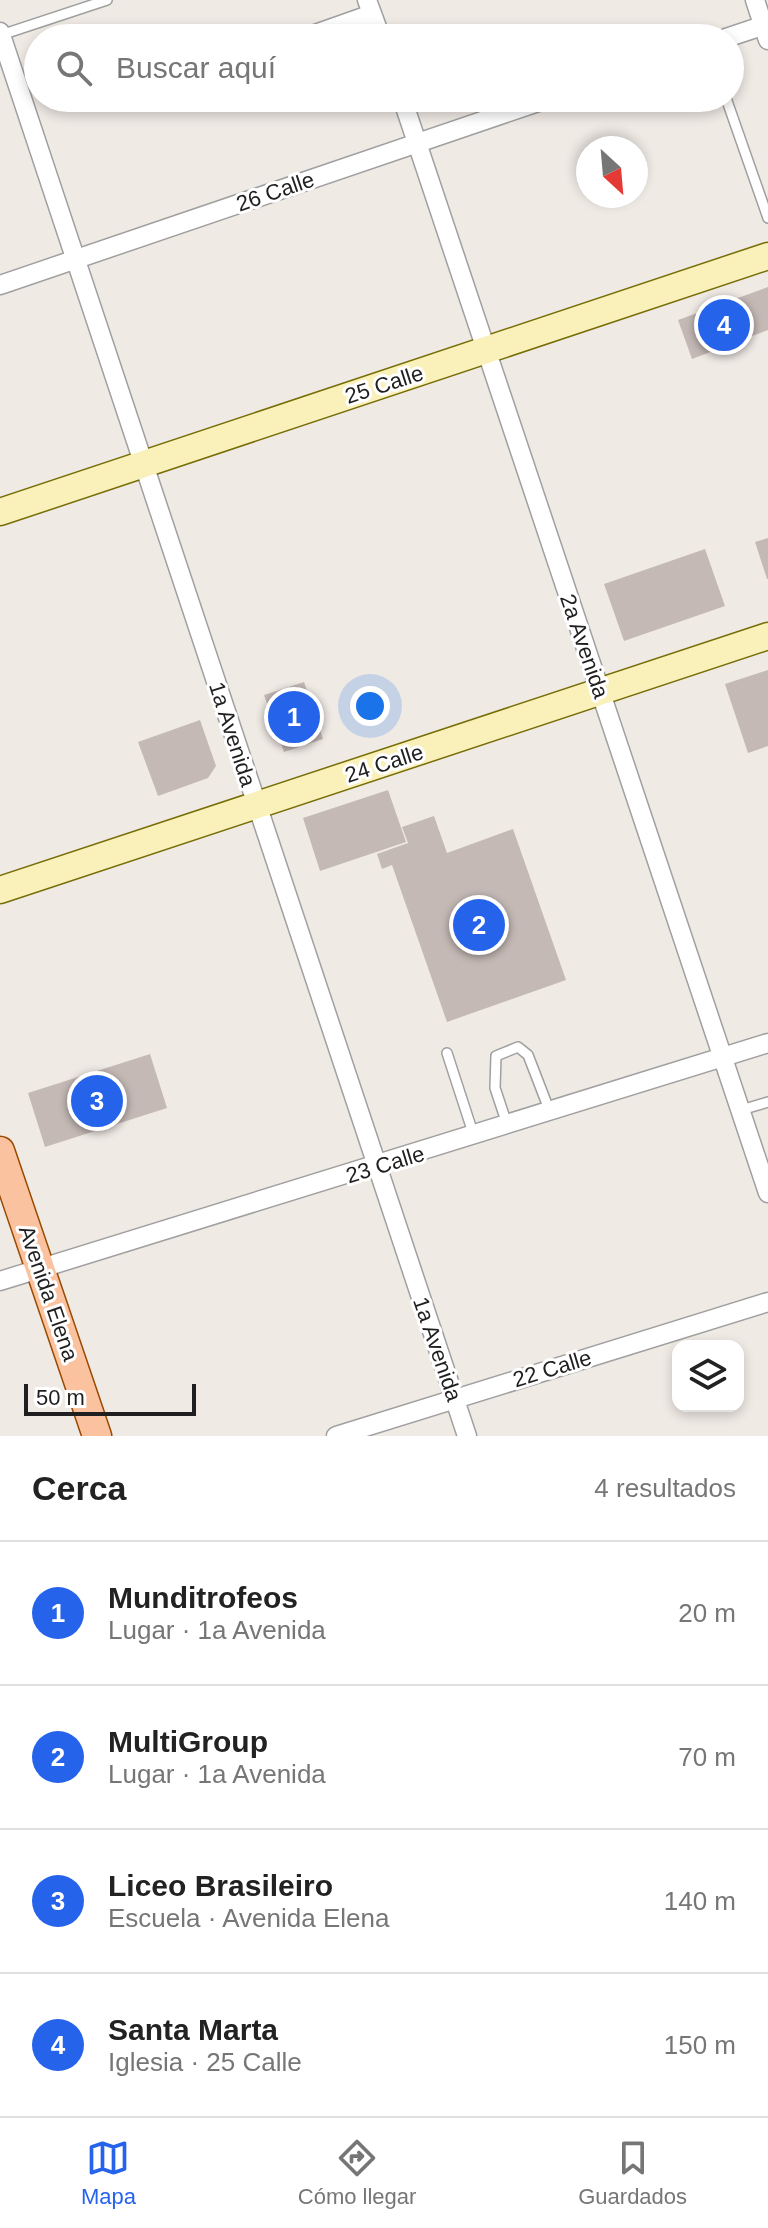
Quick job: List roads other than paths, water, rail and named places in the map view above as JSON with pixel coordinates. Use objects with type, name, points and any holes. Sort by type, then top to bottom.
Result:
[{"type":"main road","name":"25 Calle","points":[[0,512],[768,256]]},
{"type":"main road","name":"24 Calle","points":[[0,890],[768,636]]},
{"type":"main road","name":"Avenida Elena","points":[[0,1151],[97,1436]]},
{"type":"street","points":[[744,34],[766,30],[755,0]]},
{"type":"street","points":[[334,24],[370,7]]},
{"type":"street","name":"1a Avenida","points":[[0,34],[24,106]]},
{"type":"street","name":"1a Avenida","points":[[26,112],[467,1436]]},
{"type":"street","name":"2a Avenida","points":[[407,112],[768,1193]]},
{"type":"street","name":"26 Calle","points":[[0,285],[509,112]]},
{"type":"street","name":"23 Calle","points":[[0,1281],[377,1167],[768,1043]]},
{"type":"street","name":"22 Calle","points":[[336,1436],[768,1302]]},
{"type":"lane","points":[[31,24],[107,0]]},
{"type":"lane","points":[[0,34],[24,26]]},
{"type":"lane","points":[[731,112],[768,218]]},
{"type":"lane","points":[[508,1125],[494,1077],[496,1056],[507,1050],[518,1047],[528,1055],[550,1112]]},
{"type":"lane","points":[[447,1053],[474,1136]]},
{"type":"lane","points":[[741,1110],[768,1102]]},
{"type":"place","name":"Santa Marta","points":[[724,325]]},
{"type":"place","name":"Munditrofeos","points":[[294,717]]},
{"type":"place","name":"MultiGroup","points":[[479,925]]},
{"type":"place","name":"Liceo Brasileiro","points":[[97,1101]]}]
